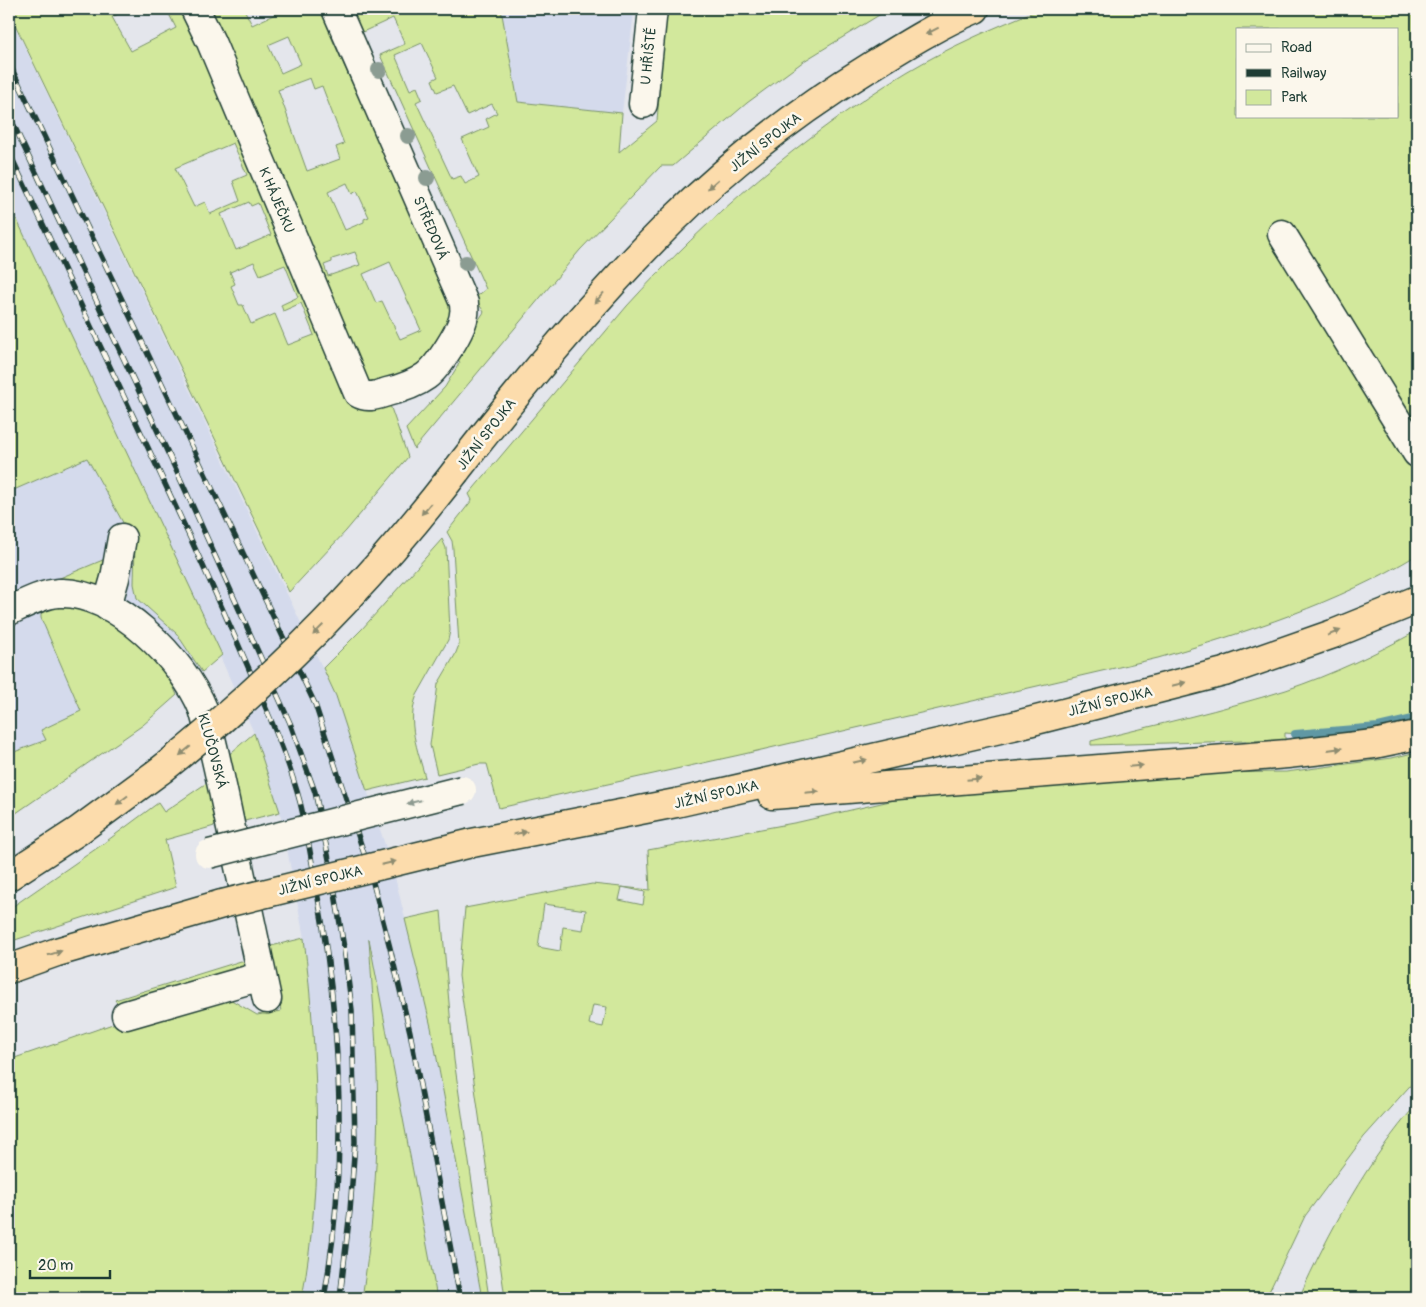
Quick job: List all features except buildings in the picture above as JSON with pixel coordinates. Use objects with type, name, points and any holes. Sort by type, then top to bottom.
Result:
[{"type":"highway","name":"JIŽNÍ SPOJKA","points":[[9,876],[78,832],[161,770],[236,708],[289,659],[341,607],[391,552],[530,378],[593,304],[675,218],[721,177],[785,125],[845,82],[906,44],[976,9]]},
{"type":"highway","name":"JIŽNÍ SPOJKA","points":[[9,969],[57,952],[222,904],[472,843],[676,803],[1013,726],[1224,672],[1333,634],[1413,602]]},
{"type":"highway","points":[[676,803],[1287,754],[1374,744],[1417,735]]},
{"type":"street","name":"K HÁJEČKU","points":[[195,9],[211,42],[358,393]]},
{"type":"street","name":"STŘEDOVÁ","points":[[336,9],[464,303],[462,322],[444,355],[425,376],[389,392],[372,396],[364,396],[358,393]]},
{"type":"street","name":"U HŘIŠTĚ","points":[[643,104],[653,9]]},
{"type":"street","points":[[1282,234],[1417,453]]},
{"type":"street","points":[[107,606],[115,578],[122,538]]},
{"type":"street","name":"KLUČOVSKÁ","points":[[9,611],[48,595],[58,593],[82,596],[107,606],[154,638],[184,675],[202,708],[219,770],[264,987],[126,1015]]},
{"type":"street","points":[[209,854],[462,790]]},
{"type":"shaded area","points":[[501,9],[602,9],[634,11],[622,113],[518,102]]},
{"type":"shaded area","points":[[9,14],[336,696],[393,869],[411,943],[431,1027],[482,1298],[437,1298],[369,945],[377,1073],[377,1143],[372,1213],[362,1298],[302,1298],[308,1267],[318,1140],[316,1075],[312,1012],[304,938],[280,812],[254,733],[207,627],[9,203]]},
{"type":"shaded area","points":[[87,458],[135,544],[134,584],[137,598],[177,634],[202,672],[177,695],[165,668],[41,618],[81,711],[69,739],[9,767],[9,492]]},
{"type":"green space","points":[[9,9],[128,9],[112,17],[131,51],[176,28],[167,10],[184,9],[358,407],[370,411],[390,405],[408,457],[346,531],[289,592]],"holes":[[[233,143],[247,175],[233,181],[240,201],[210,214],[205,202],[194,207],[175,168]],[[249,202],[251,206],[258,203],[271,235],[236,250],[221,214]],[[254,262],[260,275],[285,265],[298,297],[281,305],[283,311],[301,303],[314,335],[288,345],[275,314],[251,324],[243,305],[239,305],[231,286],[235,284],[230,272]]]},
{"type":"green space","points":[[206,9],[244,9],[252,25],[286,9],[327,9],[336,28],[329,32],[452,306],[448,324],[423,362],[408,371],[365,385]],"holes":[[[289,36],[301,64],[281,73],[268,45]],[[310,78],[314,89],[322,86],[344,144],[336,147],[340,159],[307,171],[278,90]],[[347,183],[352,194],[357,191],[369,217],[364,219],[364,222],[345,230],[328,192]],[[355,252],[360,265],[328,276],[324,265],[332,262],[332,259]],[[390,262],[421,330],[400,339],[382,301],[376,303],[363,274]]]},
{"type":"green space","points":[[344,9],[501,9],[518,102],[622,113],[619,152],[657,121],[666,9],[889,9],[804,61],[747,103],[673,166],[661,166],[580,250],[414,449],[406,429],[445,387],[460,362],[454,357],[484,312],[475,298],[486,289],[380,55],[405,44],[393,18],[356,35]],"holes":[[[422,43],[438,77],[432,80],[437,92],[453,86],[467,115],[492,104],[497,113],[486,119],[489,127],[462,139],[479,177],[465,184],[461,176],[452,179],[416,102],[422,99],[417,87],[410,90],[395,55]]]},
{"type":"green space","points":[[1040,9],[1417,9],[1417,555],[1356,588],[1324,602],[1258,627],[1158,658],[744,754],[499,808],[487,764],[479,764],[437,774],[430,745],[438,684],[459,645],[453,549],[452,541],[447,532],[472,500],[469,494],[627,306],[724,209],[794,150],[868,96],[923,63],[989,30]]},
{"type":"green space","points":[[9,203],[222,655],[202,672],[177,634],[137,598],[134,584],[135,544],[87,458],[9,492]]},
{"type":"green space","points":[[442,539],[446,548],[450,631],[448,640],[417,695],[413,716],[416,747],[425,777],[367,791],[336,696],[323,668],[362,629]]},
{"type":"green space","points":[[110,557],[100,584],[56,582],[55,580]]},
{"type":"green space","points":[[60,604],[110,619],[165,668],[177,695],[143,725],[9,818],[9,754],[46,740],[41,730],[81,711],[41,618],[41,612]]},
{"type":"green space","points":[[1417,631],[1417,718],[1335,733],[1285,733],[1285,740],[1091,745],[1091,741],[1213,711],[1286,690],[1353,664]]},
{"type":"green space","points":[[254,733],[280,812],[237,823],[226,757]]},
{"type":"green space","points":[[1417,752],[1417,1078],[1364,1137],[1305,1216],[1266,1298],[505,1298],[459,976],[465,908],[592,884],[622,887],[619,900],[643,905],[645,892],[623,887],[650,890],[648,850],[799,822],[903,798],[1086,774],[1286,772],[1392,758]],"holes":[[[544,904],[586,910],[583,930],[563,927],[560,951],[538,947]],[[593,1005],[607,1007],[603,1027],[589,1024]]]},
{"type":"green space","points":[[211,780],[218,825],[165,840],[176,887],[9,942],[9,909],[158,803],[164,812]]},
{"type":"green space","points":[[441,911],[454,1060],[489,1298],[482,1298],[431,1027],[405,919]]},
{"type":"green space","points":[[304,938],[313,1028],[316,1163],[314,1208],[302,1298],[9,1298],[9,1060],[127,1019],[228,998],[257,1015],[281,1011],[267,947]]},
{"type":"green space","points":[[369,939],[437,1298],[362,1298],[373,1202],[378,1118],[376,1042]]},
{"type":"green space","points":[[241,961],[247,963],[244,968],[124,1012],[115,1000]]},
{"type":"green space","points":[[1417,1104],[1417,1298],[1299,1298],[1336,1222],[1366,1172],[1399,1125]]},
{"type":"waterway","points":[[1295,734],[1378,727],[1417,718]]},
{"type":"railway","points":[[9,63],[315,704],[371,875],[390,948],[410,1032],[460,1298]]},
{"type":"railway","points":[[9,115],[184,487],[290,723],[315,792],[331,869],[352,1010],[355,1142],[350,1211],[340,1298]]},
{"type":"railway","points":[[9,152],[224,613],[280,742],[300,802],[325,937],[336,1040],[339,1092],[337,1195],[332,1247],[324,1298]]}]
